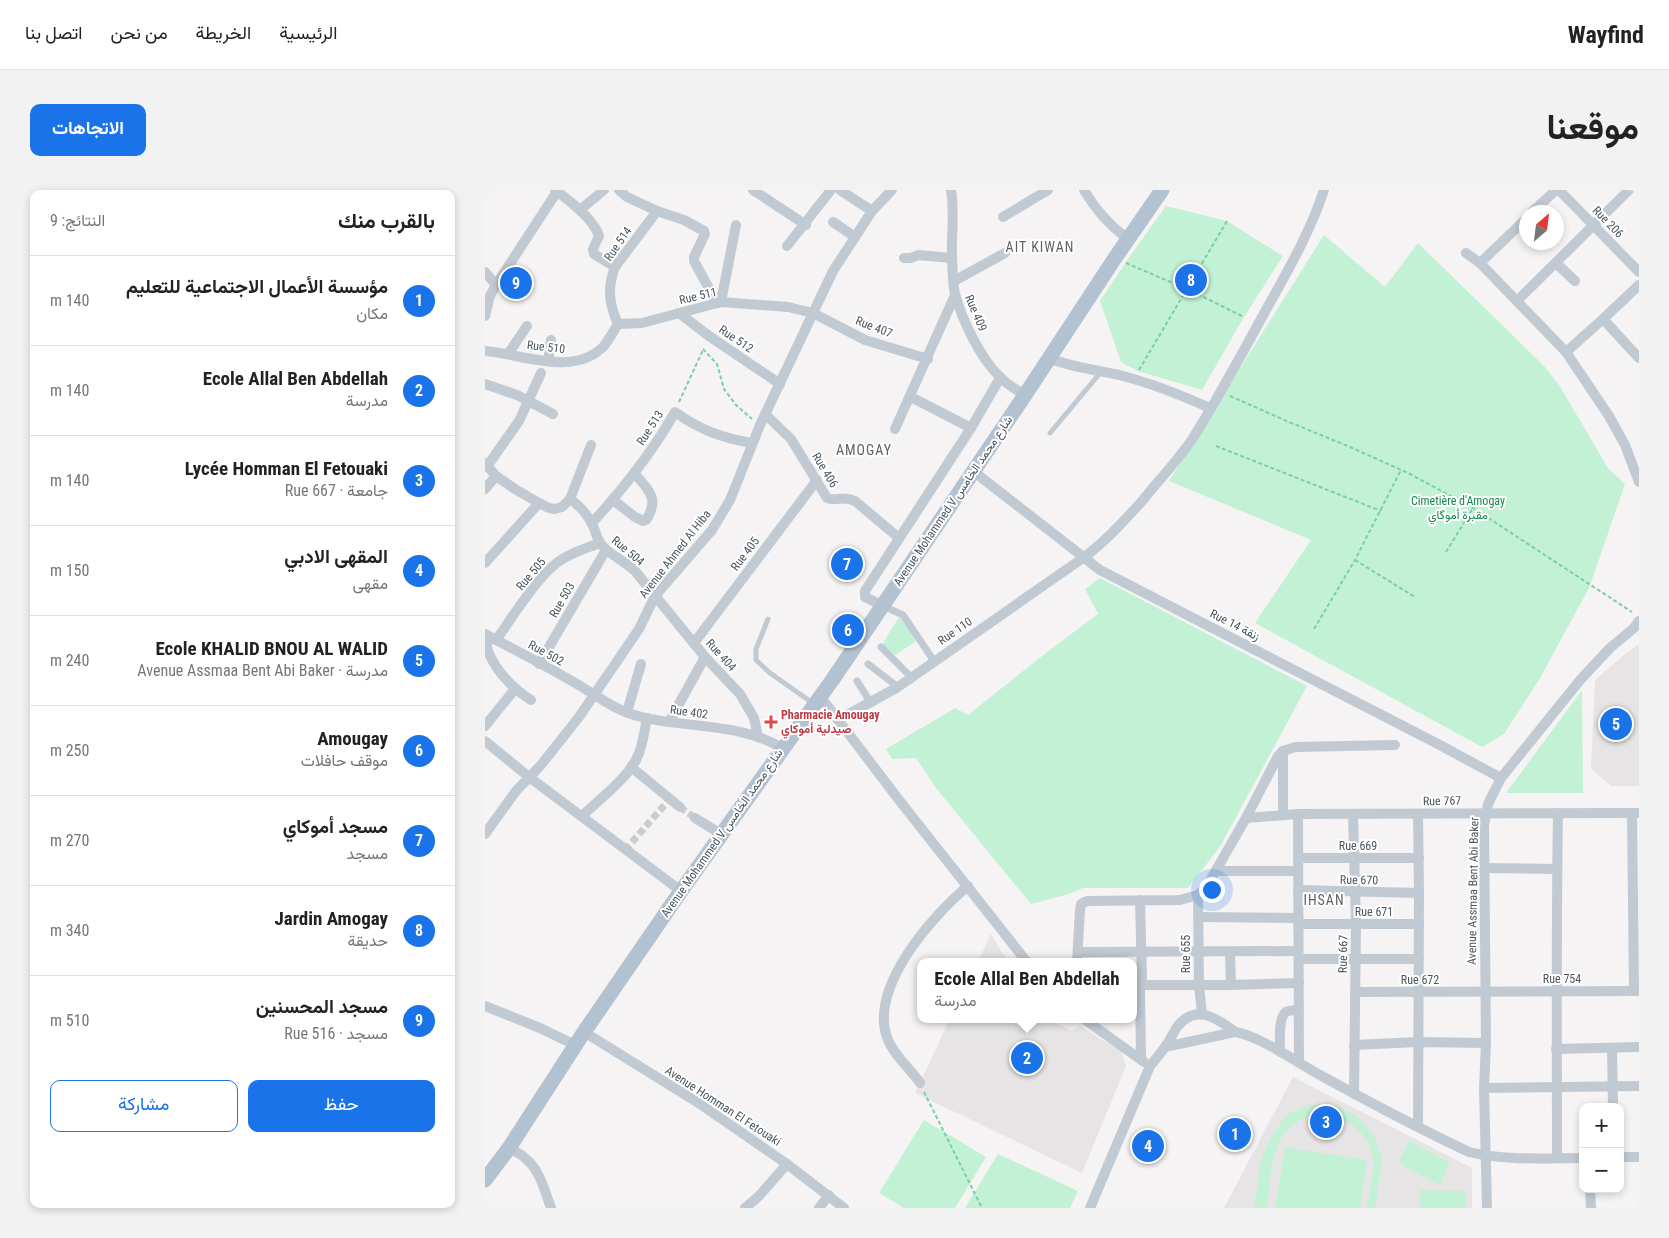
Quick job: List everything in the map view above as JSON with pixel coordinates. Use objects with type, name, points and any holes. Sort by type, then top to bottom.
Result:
[{"type":"main road","name":"Avenue Mohammed V شارع محمد الخامس","points":[[485,1180],[509,1148],[575,1045],[681,891],[817,700],[1162,190]]},
{"type":"street","points":[[485,316],[490,296],[496,285],[557,190],[580,210],[599,234],[593,249],[594,254],[615,267]]},
{"type":"street","points":[[580,210],[604,190]]},
{"type":"street","points":[[619,190],[627,197],[704,230],[705,234],[694,261],[719,303]]},
{"type":"street","points":[[753,190],[806,224]]},
{"type":"street","points":[[787,246],[831,190]]},
{"type":"street","points":[[840,190],[872,211]]},
{"type":"street","name":"Avenue Ahmed Al Hiba","points":[[485,834],[516,791],[541,765],[579,717],[639,630],[655,596],[712,530],[730,500],[760,425],[833,271],[872,211],[892,190]]},
{"type":"street","name":"Rue 409","points":[[951,190],[953,201],[952,258],[955,295],[963,318],[978,348],[990,366],[1000,378],[1025,395]]},
{"type":"street","points":[[1003,216],[1048,190]]},
{"type":"street","points":[[1084,190],[1099,213],[1128,239]]},
{"type":"street","name":"Rue 110","points":[[838,720],[898,687],[934,660],[1099,547],[1123,523],[1168,471],[1192,439],[1211,408],[1294,259],[1318,208],[1324,190]]},
{"type":"street","points":[[1540,205],[1557,190]]},
{"type":"street","name":"Rue 206","points":[[1557,190],[1639,272]]},
{"type":"street","points":[[1517,301],[1629,190]]},
{"type":"street","name":"Rue 514","points":[[618,324],[609,298],[609,287],[615,267],[657,211]]},
{"type":"street","points":[[833,222],[855,237]]},
{"type":"street","points":[[719,303],[736,225]]},
{"type":"street","points":[[1480,262],[1519,225]]},
{"type":"street","points":[[954,281],[1005,253]]},
{"type":"street","points":[[1467,253],[1480,262],[1565,352],[1609,416],[1625,445],[1638,477]]},
{"type":"street","points":[[904,258],[918,255],[952,258]]},
{"type":"street","points":[[1555,263],[1575,281]]},
{"type":"street","points":[[485,272],[496,285]]},
{"type":"street","points":[[1565,352],[1639,285]]},
{"type":"street","points":[[895,429],[911,397],[955,295]]},
{"type":"street","name":"Rue 511","points":[[618,324],[642,324],[719,303],[788,307],[813,314]]},
{"type":"street","name":"Rue 512","points":[[679,313],[709,336],[780,384]]},
{"type":"street","name":"Rue 407","points":[[813,314],[865,340],[928,358]]},
{"type":"street","points":[[1603,319],[1639,358]]},
{"type":"street","name":"Rue 510","points":[[485,351],[560,364],[574,362],[588,358],[602,348],[618,324]]},
{"type":"street","points":[[508,354],[527,326]]},
{"type":"street","points":[[548,361],[551,340]]},
{"type":"street","points":[[1048,358],[1073,366],[1149,384],[1211,408]]},
{"type":"street","points":[[541,373],[519,421],[486,464],[496,476],[539,503],[555,509],[562,507],[570,499],[591,446]]},
{"type":"street","points":[[934,660],[903,615],[865,597],[865,591],[971,428],[1000,378]]},
{"type":"street","points":[[485,384],[501,388],[553,414]]},
{"type":"street","points":[[911,397],[971,428]]},
{"type":"street","name":"Rue 513","points":[[592,523],[634,473],[661,436],[675,412],[691,424],[715,435],[752,443]]},
{"type":"street","name":"Rue 406","points":[[765,414],[791,439],[827,498],[833,500],[846,498],[855,501],[899,538]]},
{"type":"street","name":"Rue 14 زنقة","points":[[973,471],[1099,570],[1501,778]]},
{"type":"street","points":[[613,500],[635,517],[643,521],[646,520],[652,507],[653,499],[649,489],[634,473]]},
{"type":"street","points":[[485,489],[496,476]]},
{"type":"street","name":"Rue 405","points":[[694,643],[817,480]]},
{"type":"street","name":"Rue 504","points":[[570,499],[580,506],[592,523],[603,546],[635,571],[655,596]]},
{"type":"street","points":[[485,563],[539,503]]},
{"type":"street","name":"Rue 505","points":[[489,636],[552,567],[569,555],[603,546]]},
{"type":"street","name":"Rue 503","points":[[539,664],[603,546]]},
{"type":"street","name":"Rue 404","points":[[655,596],[705,657],[740,694],[749,708],[758,736]]},
{"type":"street","name":"Avenue Assmaa Bent Abi Baker","points":[[1487,1208],[1484,1088],[1486,1043],[1485,868],[1486,812],[1488,804],[1501,778],[1581,679],[1610,648],[1637,625]]},
{"type":"street","points":[[489,636],[487,650],[498,668],[515,689],[531,700]]},
{"type":"street","name":"Rue 502","points":[[489,636],[594,695]]},
{"type":"street","points":[[881,647],[911,677]]},
{"type":"street","points":[[669,722],[705,657]]},
{"type":"street","points":[[627,712],[641,664]]},
{"type":"street","points":[[868,664],[898,687]]},
{"type":"street","points":[[857,681],[871,702]]},
{"type":"street","points":[[485,726],[515,689]]},
{"type":"street","name":"Rue 402","points":[[594,695],[627,712],[647,718],[758,736],[782,748]]},
{"type":"street","points":[[817,700],[838,720],[1024,958]]},
{"type":"street","points":[[582,816],[631,767],[639,752],[647,718]]},
{"type":"street","points":[[485,741],[529,777],[681,891]]},
{"type":"street","points":[[1395,745],[1295,747],[1283,751],[1278,756],[1207,886],[1198,894],[1180,900],[1096,900],[1081,904],[1078,920],[1077,957],[1141,951],[1199,950],[1355,958],[1419,959]]},
{"type":"street","points":[[1283,751],[1283,815]]},
{"type":"street","points":[[631,767],[680,807]]},
{"type":"street","points":[[1557,1158],[1558,813]]},
{"type":"street","points":[[1635,813],[1637,991]]},
{"type":"street","name":"Rue 767","points":[[1245,818],[1298,814],[1635,813]]},
{"type":"street","points":[[1298,814],[1299,1063]]},
{"type":"street","name":"Rue 667","points":[[1353,814],[1356,924],[1354,1094]]},
{"type":"street","points":[[1418,814],[1418,1127]]},
{"type":"street","points":[[695,818],[721,834]]},
{"type":"street","name":"Rue 669","points":[[1298,858],[1419,858]]},
{"type":"street","points":[[1485,868],[1557,869]]},
{"type":"street","points":[[1216,871],[1298,871]]},
{"type":"street","points":[[920,1083],[894,1051],[888,1040],[885,1029],[885,1004],[891,986],[923,934],[953,899],[968,886]]},
{"type":"street","name":"Rue 670","points":[[1298,890],[1419,893]]},
{"type":"street","name":"Rue 655","points":[[1198,894],[1199,985],[1202,1014]]},
{"type":"street","points":[[1140,900],[1141,951],[1137,985],[1141,1059]]},
{"type":"street","name":"Rue 671","points":[[1199,917],[1356,924],[1419,924]]},
{"type":"street","points":[[1230,952],[1231,985]]},
{"type":"street","points":[[1137,985],[1299,983]]},
{"type":"street","name":"Rue 754","points":[[1485,992],[1637,991]]},
{"type":"street","name":"Rue 672","points":[[1355,992],[1485,992]]},
{"type":"street","points":[[485,1006],[540,1028],[575,1045]]},
{"type":"street","points":[[1280,1052],[1281,1020],[1287,1012],[1299,1010]]},
{"type":"street","points":[[1090,1208],[1150,1066],[1181,1022],[1192,1016],[1202,1014],[1213,1017],[1235,1032],[1259,1040],[1354,1094],[1469,1152],[1485,1156],[1579,1158]]},
{"type":"street","points":[[1090,1023],[1150,1066]]},
{"type":"street","name":"Avenue Homman El Fetouaki","points":[[584,1032],[697,1102],[787,1164],[844,1208]]},
{"type":"street","points":[[1165,1047],[1235,1032]]},
{"type":"street","points":[[1355,1045],[1418,1042],[1486,1043]]},
{"type":"street","points":[[1556,1049],[1639,1047]]},
{"type":"street","points":[[1612,1048],[1613,1103]]},
{"type":"street","points":[[1484,1088],[1639,1086]]},
{"type":"street","points":[[509,1148],[527,1159],[533,1166],[539,1176],[551,1208]]},
{"type":"street","points":[[1624,1158],[1639,1158]]},
{"type":"street","points":[[745,1208],[759,1196],[787,1164]]},
{"type":"street","points":[[1590,1193],[1591,1208]]},
{"type":"street","points":[[819,1208],[829,1195]]},
{"type":"lane","points":[[1050,433],[1102,372]]},
{"type":"lane","points":[[768,619],[756,649],[756,660],[770,673],[817,700]]},
{"type":"path","points":[[1138,371],[1227,221]]},
{"type":"path","points":[[1115,258],[1187,289],[1244,317]]},
{"type":"path","points":[[675,412],[703,348],[717,364],[724,389],[736,405],[760,425]]},
{"type":"path","points":[[1225,394],[1350,446],[1401,470],[1473,508],[1639,617]]},
{"type":"path","points":[[1217,446],[1381,511]]},
{"type":"path","points":[[1314,629],[1355,560],[1401,470]]},
{"type":"path","points":[[1446,552],[1473,508]]},
{"type":"path","points":[[1355,560],[1415,597]]},
{"type":"path","points":[[920,1083],[982,1208]]},
{"type":"shaded area","points":[[1639,644],[1639,786],[1611,786],[1591,768],[1595,680]]},
{"type":"shaded area","points":[[991,934],[1006,958],[980,958]]},
{"type":"shaded area","points":[[948,1023],[1056,1023],[1072,1031],[1080,1026],[1121,1051],[1126,1066],[1082,1173],[915,1093]]},
{"type":"shaded area","points":[[1293,1077],[1472,1168],[1472,1208],[1224,1208]]},
{"type":"green space","points":[[1166,206],[1227,221],[1283,256],[1244,317],[1202,390],[1138,371],[1121,362],[1100,301]]},
{"type":"green space","name":"Cimetière d'Amogay مقبرة أموگاي","points":[[1324,235],[1385,287],[1418,243],[1544,366],[1559,385],[1608,468],[1625,484],[1589,588],[1540,678],[1504,734],[1482,747],[1255,623],[1311,540],[1169,481]]},
{"type":"green space","points":[[1100,578],[1307,686],[1221,845],[1188,888],[1083,888],[1069,894],[1031,904],[936,788],[916,758],[892,759],[886,749],[955,708],[968,715],[1098,614],[1085,589]]},
{"type":"green space","points":[[899,617],[918,640],[895,655],[882,645]]},
{"type":"green space","points":[[1582,690],[1583,793],[1506,793]]},
{"type":"green space","points":[[1309,1105],[1334,1105],[1357,1116],[1374,1135],[1382,1159],[1375,1208],[1367,1208],[1373,1162],[1370,1148],[1363,1135],[1353,1125],[1340,1119],[1327,1116],[1313,1116],[1300,1120],[1289,1129],[1280,1141],[1274,1156],[1267,1208],[1254,1208],[1261,1158],[1272,1136],[1286,1115]]},
{"type":"green space","points":[[924,1120],[986,1157],[955,1208],[904,1208],[879,1193]]},
{"type":"green space","points":[[1409,1141],[1450,1163],[1440,1185],[1398,1163]]},
{"type":"green space","points":[[1285,1147],[1367,1160],[1360,1208],[1275,1208]]},
{"type":"green space","points":[[998,1154],[1078,1191],[1070,1208],[965,1208]]},
{"type":"green space","points":[[1420,1190],[1465,1191],[1465,1208],[1420,1208]]},
{"type":"tunnel","points":[[625,850],[670,799]]},
{"type":"tunnel","points":[[680,807],[695,818]]},
{"type":"place","name":"Jardin Amogay","points":[[1191,280]]},
{"type":"place","name":"مسجد المحسنين","points":[[516,283]]},
{"type":"place","name":"مسجد أموكاي","points":[[847,564]]},
{"type":"place","name":"Amougay","points":[[848,630]]},
{"type":"place","name":"Pharmacie Amougay صيدلية أموكاي","points":[[771,722]]},
{"type":"place","name":"Ecole KHALID BNOU AL WALID","points":[[1616,724]]},
{"type":"place","name":"Ecole Allal Ben Abdellah","points":[[1027,1058]]},
{"type":"place","name":"Lycée Homman El Fetouaki","points":[[1326,1122]]},
{"type":"place","name":"مؤسسة الأعمال الاجتماعية للتعليم","points":[[1235,1134]]},
{"type":"place","name":"المقهى الادبي","points":[[1148,1146]]},
{"type":"district","name":"AIT KIWAN","points":[[1040,247]]},
{"type":"district","name":"AMOGAY","points":[[864,450]]},
{"type":"district","name":"IHSAN","points":[[1324,900]]}]
